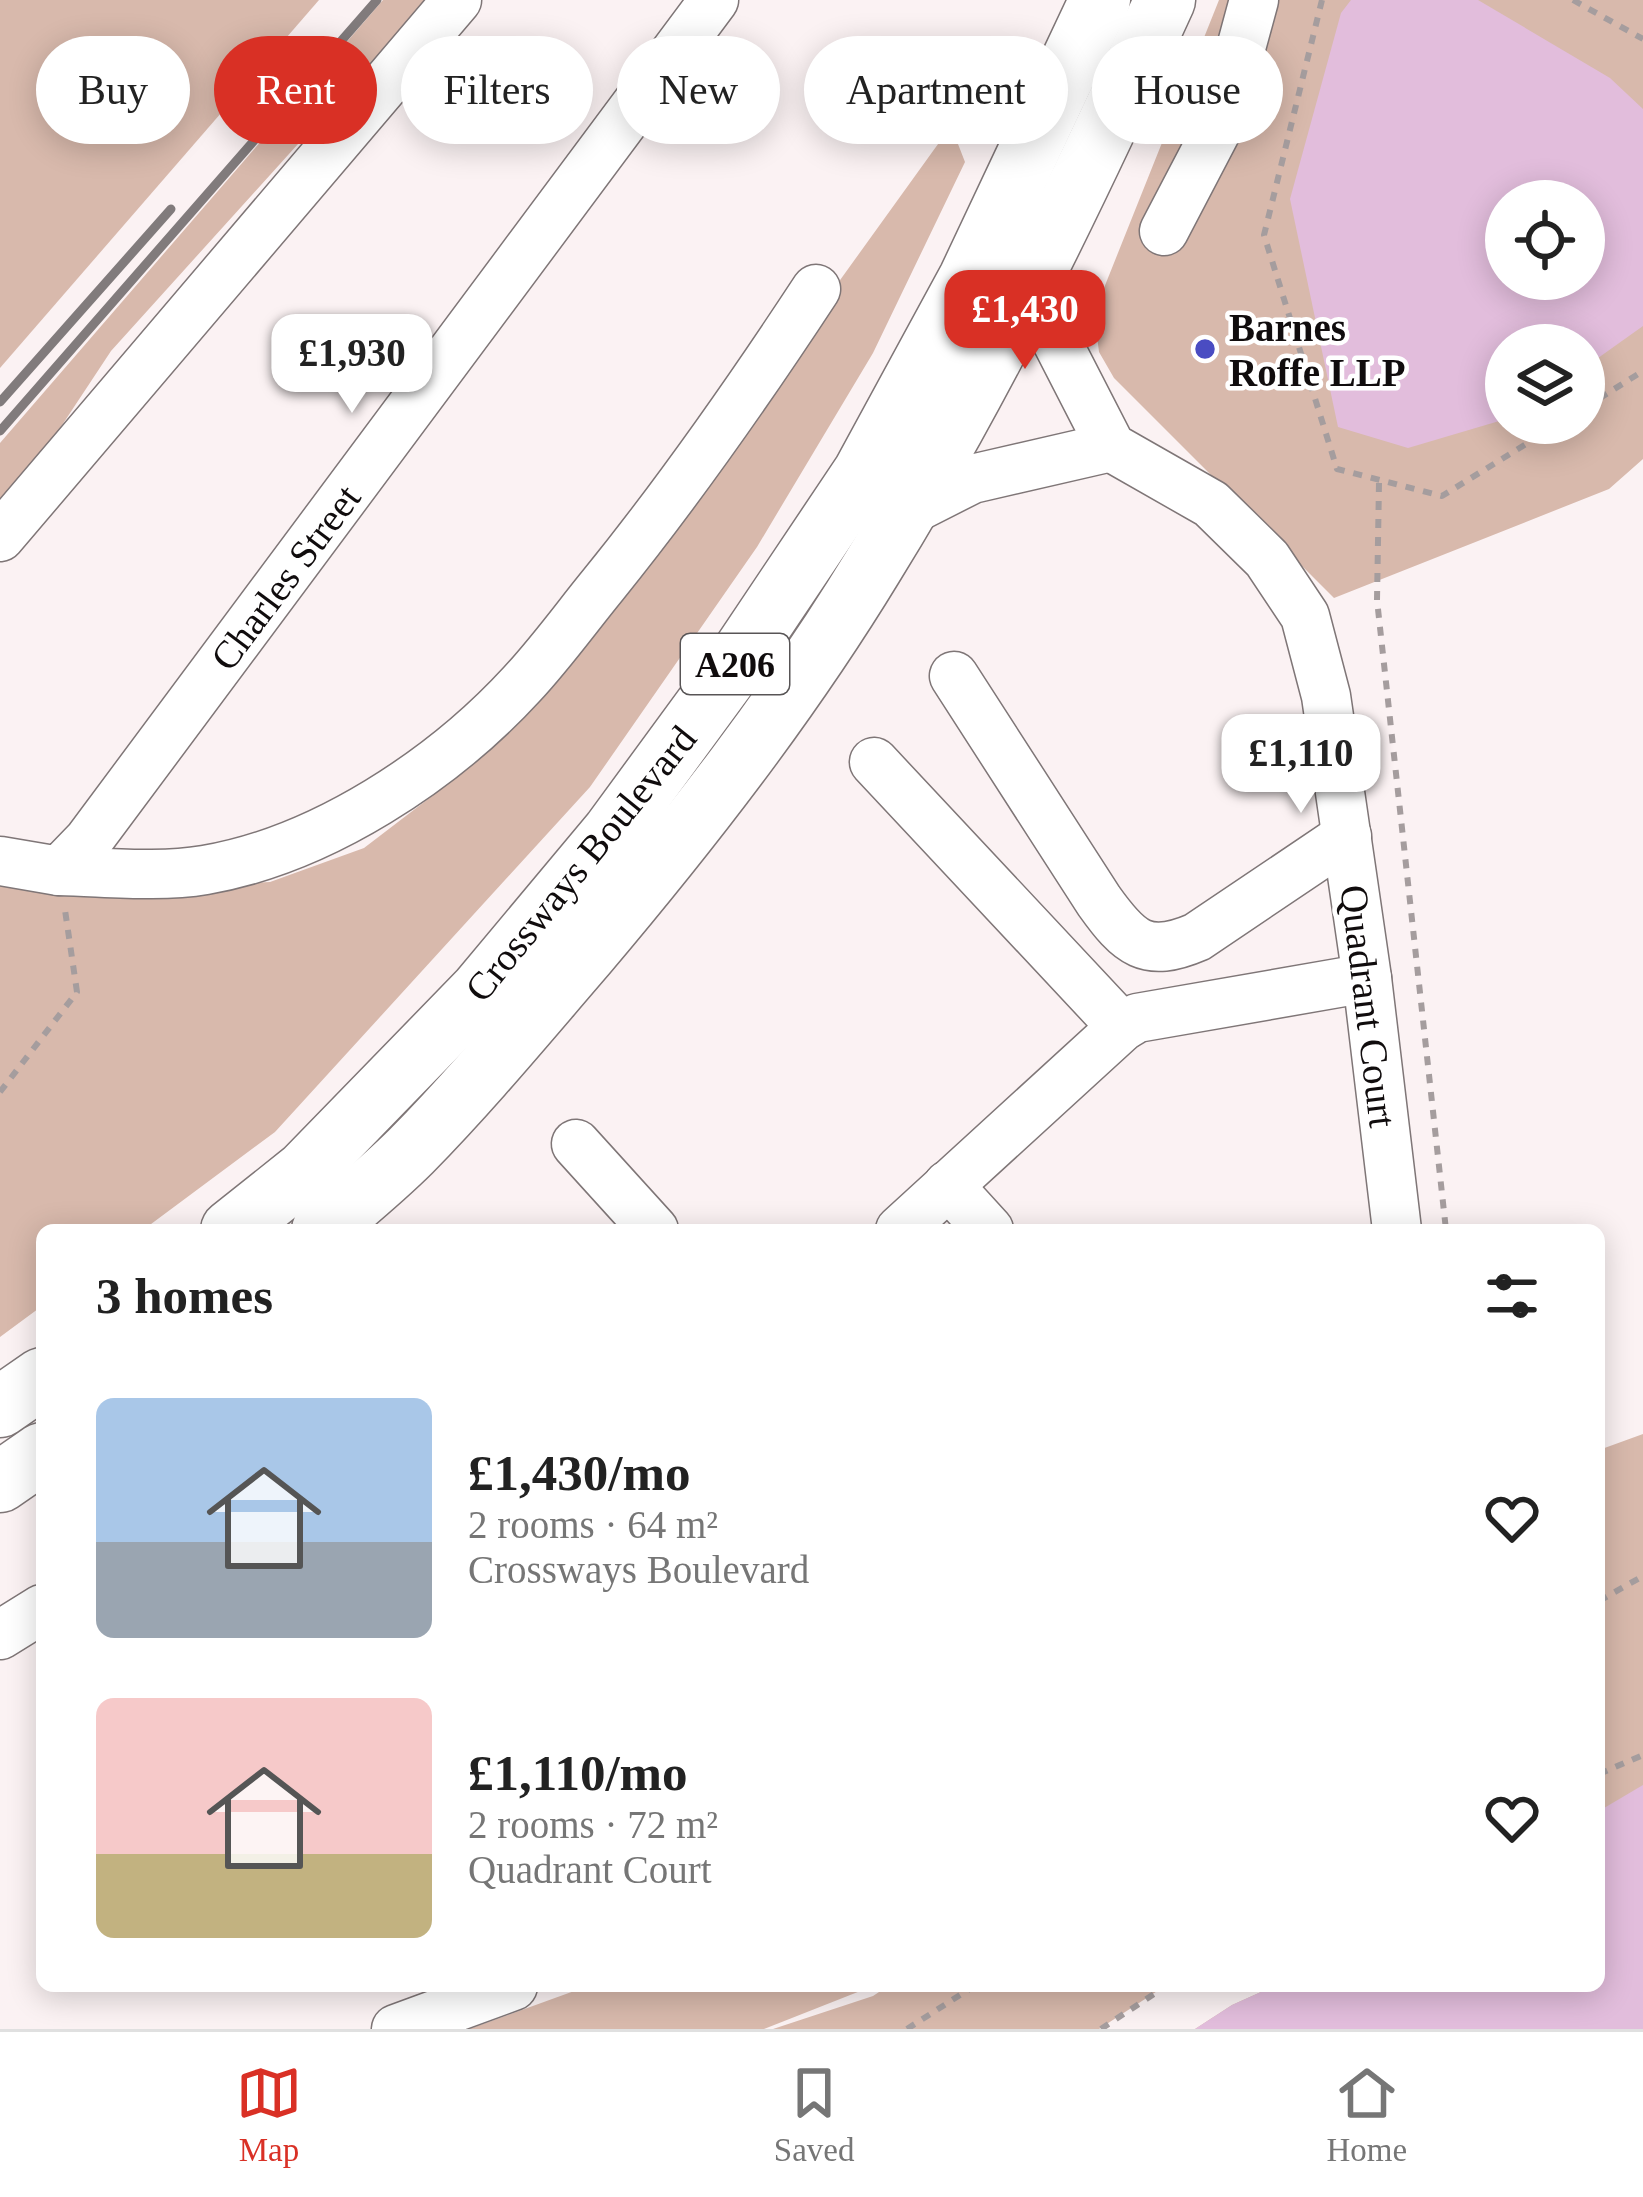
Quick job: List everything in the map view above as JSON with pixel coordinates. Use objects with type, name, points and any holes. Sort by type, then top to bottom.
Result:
[{"type":"main road","name":"Crossways Boulevard","points":[[239,1224],[305,1171],[480,991],[612,833],[727,676],[874,453],[969,278],[1100,0]]},
{"type":"main road","name":"Crossways Boulevard","points":[[329,1224],[410,1153],[660,867],[769,724],[903,514],[986,370],[1165,0]]},
{"type":"main road","points":[[0,1407],[36,1382]]},
{"type":"main road","points":[[0,1482],[36,1457]]},
{"type":"street","points":[[0,537],[457,0]]},
{"type":"street","name":"Charles Street","points":[[59,871],[88,841],[714,0]]},
{"type":"street","points":[[1164,231],[1221,122],[1255,0]]},
{"type":"street","points":[[903,514],[972,479],[1111,447],[1054,336],[1041,262]]},
{"type":"street","points":[[0,861],[59,871],[176,874],[211,869],[308,838],[385,800],[524,683],[709,450],[816,289]]},
{"type":"street","name":"Quadrant Court","points":[[1111,447],[1210,504],[1267,559],[1305,616],[1326,696],[1347,836],[1395,1224]]},
{"type":"street","points":[[954,676],[1120,931],[1138,944],[1155,949],[1175,947],[1197,937],[1347,836]]},
{"type":"street","points":[[874,762],[1122,1027]]},
{"type":"street","points":[[907,1224],[1122,1027],[1158,1013],[1367,978]]},
{"type":"street","points":[[576,1144],[648,1224]]},
{"type":"street","points":[[948,1186],[983,1224]]},
{"type":"street","points":[[0,1635],[36,1613]]},
{"type":"street","points":[[396,2029],[480,1992]]},
{"type":"path","points":[[1322,0],[1264,235],[1337,469],[1442,496],[1526,444]]},
{"type":"path","points":[[1576,1],[1643,39]]},
{"type":"path","points":[[1605,395],[1643,371]]},
{"type":"path","points":[[1379,482],[1378,601],[1445,1224]]},
{"type":"path","points":[[0,1092],[77,992],[59,871]]},
{"type":"path","points":[[1605,1598],[1643,1576]]},
{"type":"path","points":[[1605,1771],[1643,1754]]},
{"type":"path","points":[[907,2029],[965,1992]]},
{"type":"path","points":[[1101,2029],[1157,1992]]},
{"type":"shaded area","points":[[0,0],[319,0],[288,36],[214,36],[214,121],[0,368]]},
{"type":"shaded area","points":[[383,0],[428,0],[377,56],[377,36],[352,36]]},
{"type":"shaded area","points":[[1219,0],[1643,0],[1643,459],[1609,489],[1334,598],[1114,378],[1099,352],[1094,313],[1161,144],[1283,144],[1283,36],[1205,36]]},
{"type":"shaded area","points":[[1351,0],[1478,0],[1610,78],[1643,109],[1643,326],[1605,353],[1605,324],[1485,324],[1485,425],[1408,448],[1338,427],[1290,199],[1341,13]]},
{"type":"shaded area","points":[[259,144],[298,144],[111,351],[0,519],[0,443]]},
{"type":"shaded area","points":[[938,144],[958,144],[965,162],[873,353],[757,547],[590,787],[275,1132],[151,1224],[36,1224],[36,1310],[0,1337],[0,881],[108,889],[270,882],[364,848],[432,796],[637,562]]},
{"type":"shaded area","points":[[1643,1434],[1643,2029],[1195,2029],[1261,1992],[1605,1992],[1605,1448]]},
{"type":"shaded area","points":[[1643,1785],[1643,2029],[1195,2029],[1261,1992],[1605,1992],[1605,1807]]},
{"type":"shaded area","points":[[571,1992],[858,1992],[764,2029],[469,2029]]},
{"type":"shaded area","points":[[879,1992],[1156,1992],[1099,2029],[773,2029]]},
{"type":"railway","points":[[0,431],[377,0]]},
{"type":"railway","points":[[0,402],[171,209]]},
{"type":"place","name":"Barnes Roffe LLP","points":[[1205,349]]}]
